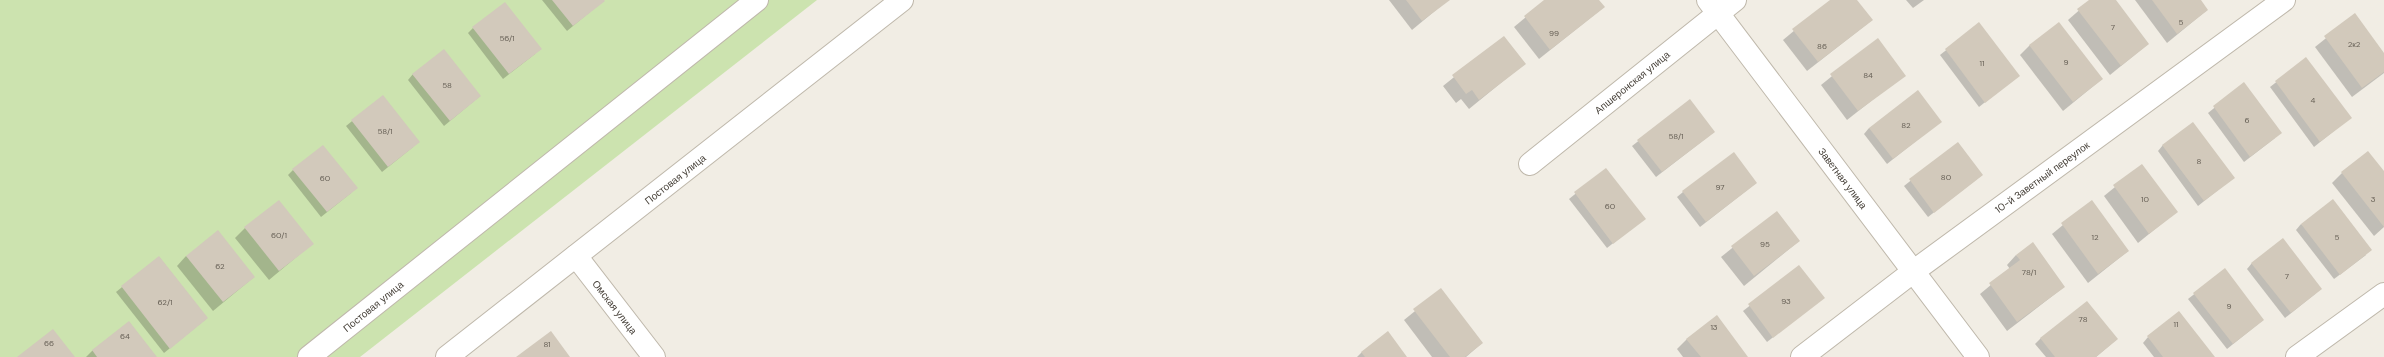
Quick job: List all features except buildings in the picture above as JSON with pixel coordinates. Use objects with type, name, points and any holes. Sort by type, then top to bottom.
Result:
[{"type":"street","name":"Постовая улица","points":[[309,357],[757,0]]},
{"type":"street","name":"Постовая улица","points":[[447,357],[902,0]]},
{"type":"street","name":"Апшеронская улица","points":[[1530,164],[1713,7],[1735,0]]},
{"type":"street","name":"10-й Заветный переулок","points":[[1802,357],[1914,271],[2284,0]]},
{"type":"street","name":"Заветная улица","points":[[1713,7],[1978,357]]},
{"type":"street","name":"Омская улица","points":[[576,256],[654,357]]},
{"type":"street","points":[[2297,357],[2384,294]]},
{"type":"green space","points":[[0,0],[817,0],[360,357],[0,357]]}]
